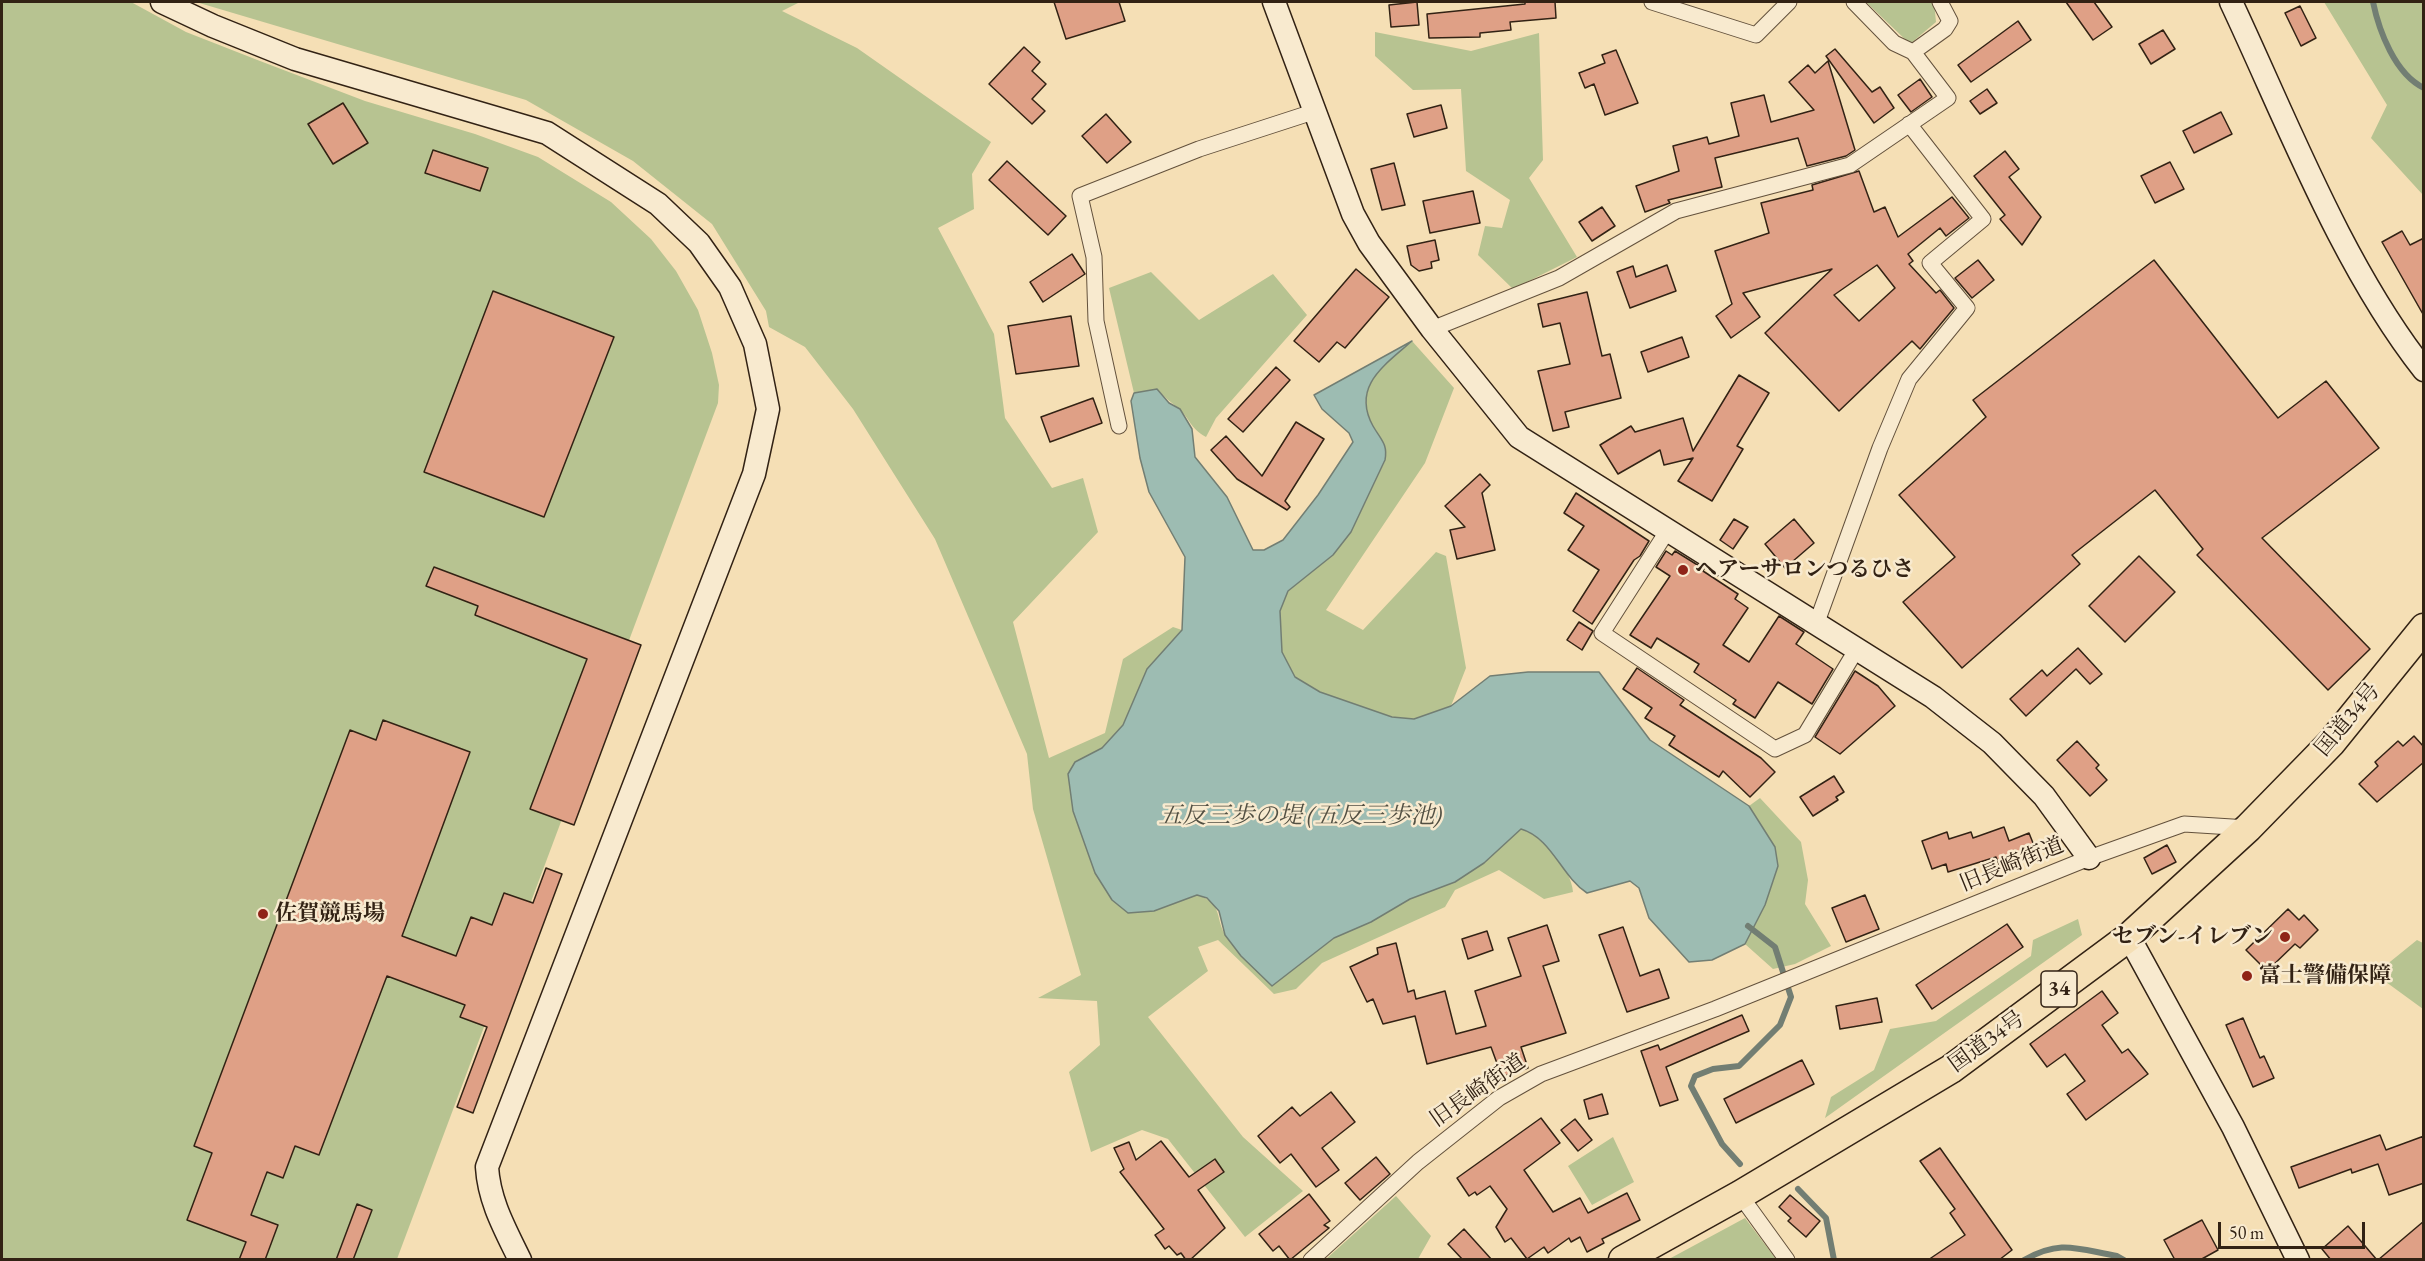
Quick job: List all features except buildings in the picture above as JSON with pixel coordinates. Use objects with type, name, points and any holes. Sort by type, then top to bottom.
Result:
[{"type":"highway","name":"国道34号","points":[[1623,1260],[1740,1195],[1951,1069],[2129,937],[2248,828],[2331,743],[2424,628]]},
{"type":"street","points":[[162,2],[213,26],[295,59],[547,133],[658,204],[699,243],[730,287],[755,344],[768,409],[754,474],[487,1167],[488,1185],[495,1207],[520,1260]]},
{"type":"street","points":[[1274,2],[1353,214],[1369,243],[1432,329],[1519,437],[1858,647],[1933,697],[1992,743],[2044,796],[2090,858]]},
{"type":"street","points":[[1652,2],[1755,35],[1789,2]]},
{"type":"street","points":[[1432,329],[1559,278],[1676,211],[1850,165],[1948,98],[1913,52],[1894,43],[1854,2]]},
{"type":"street","points":[[1913,52],[1945,29],[1950,21],[1940,2]]},
{"type":"street","points":[[2231,2],[2313,178],[2364,280],[2424,370]]},
{"type":"street","points":[[1119,426],[1096,321],[1094,257],[1080,196],[1199,149],[1316,111]]},
{"type":"street","points":[[1817,622],[1880,448],[1909,379],[1967,308],[1930,263],[1983,219],[1910,124]]},
{"type":"street","points":[[1668,530],[1602,633],[1775,749],[1805,735],[1858,647]]},
{"type":"street","name":"旧長崎街道","points":[[1311,1260],[1418,1162],[1499,1098],[1541,1074],[1771,987],[2090,858],[2184,824],[2248,828]]},
{"type":"street","points":[[2129,937],[2233,1127],[2298,1260]]},
{"type":"street","points":[[1740,1195],[1787,1260]]},
{"type":"green space","name":"佐賀競馬場","points":[[2,2],[131,2],[186,32],[365,101],[475,134],[538,157],[611,202],[651,239],[676,271],[698,310],[712,353],[719,385],[718,403],[397,1259],[2,1260]]},
{"type":"green space","points":[[196,2],[800,2],[782,11],[857,48],[991,142],[972,174],[974,209],[938,228],[994,334],[1005,418],[1052,488],[1083,478],[1098,532],[1013,622],[1049,758],[1105,733],[1123,659],[1173,627],[1182,630],[1147,669],[1123,725],[1102,748],[1075,762],[1197,895],[1212,903],[1227,937],[1272,986],[1334,938],[1371,922],[1410,899],[1455,882],[1484,863],[1521,829],[1547,845],[1567,873],[1573,892],[1544,899],[1499,870],[1455,890],[1445,907],[1322,963],[1296,989],[1274,994],[1218,940],[1198,947],[1208,971],[1148,1017],[1243,1137],[1303,1191],[1245,1237],[1168,1139],[1142,1130],[1091,1152],[1069,1072],[1100,1045],[1097,1001],[1038,998],[1081,975],[1033,809],[1027,754],[935,539],[853,409],[805,347],[769,327],[766,311],[712,224],[633,161],[526,100]]},
{"type":"green space","points":[[1866,2],[1934,2],[1936,22],[1910,44]]},
{"type":"green space","points":[[2324,2],[2423,2],[2423,195],[2371,138],[2387,105]]},
{"type":"green space","points":[[1375,32],[1471,51],[1539,33],[1543,160],[1529,178],[1577,257],[1513,289],[1478,255],[1485,226],[1502,228],[1510,200],[1466,171],[1461,89],[1413,90],[1375,56]]},
{"type":"green space","points":[[1151,272],[1199,320],[1273,274],[1307,315],[1216,418],[1206,437],[1196,430],[1183,413],[1157,389],[1134,393],[1109,288]]},
{"type":"green space","points":[[1412,341],[1454,388],[1425,463],[1326,610],[1363,630],[1436,552],[1446,556],[1466,668],[1451,706],[1414,719],[1392,717],[1320,692],[1295,677],[1282,652],[1280,611],[1288,591],[1333,555],[1351,532],[1386,455],[1385,446],[1367,412],[1366,399],[1369,388],[1382,368]]},
{"type":"green space","points":[[1760,798],[1801,842],[1808,880],[1805,904],[1831,946],[1795,964],[1773,969],[1745,944],[1765,905],[1775,847],[1749,806]]},
{"type":"green space","points":[[2078,919],[2082,935],[1825,1118],[1831,1097],[1874,1070],[1890,1029],[1936,1021],[2031,956],[2033,940]]},
{"type":"green space","points":[[2417,940],[2423,943],[2423,1009],[2375,974]]},
{"type":"green space","points":[[1613,1137],[1634,1182],[1592,1205],[1568,1166]]},
{"type":"green space","points":[[1396,1196],[1431,1236],[1418,1259],[1326,1259]]},
{"type":"green space","points":[[1745,1218],[1776,1259],[1669,1259]]},
{"type":"water","name":"五反三歩の堤 (五反三歩池)","points":[[1412,341],[1382,368],[1369,388],[1366,399],[1367,412],[1383,442],[1386,455],[1351,532],[1333,555],[1288,591],[1280,611],[1282,652],[1295,677],[1320,692],[1392,717],[1414,719],[1451,706],[1490,676],[1528,672],[1599,672],[1650,740],[1749,806],[1775,847],[1778,866],[1765,905],[1745,944],[1712,960],[1689,962],[1649,918],[1639,888],[1630,881],[1587,893],[1570,877],[1541,840],[1521,829],[1484,863],[1455,882],[1410,899],[1371,922],[1334,938],[1272,986],[1241,956],[1225,935],[1219,911],[1207,898],[1197,895],[1154,911],[1128,913],[1112,900],[1095,873],[1073,811],[1068,774],[1075,762],[1102,748],[1123,725],[1147,669],[1182,630],[1185,557],[1149,492],[1140,458],[1131,401],[1134,393],[1157,389],[1169,403],[1180,409],[1192,429],[1195,457],[1227,497],[1253,550],[1264,550],[1283,540],[1318,495],[1353,442],[1349,433],[1322,409],[1314,395]]},
{"type":"waterway","points":[[2373,2],[2379,26],[2390,51],[2405,73],[2424,88]]},
{"type":"waterway","points":[[1740,1164],[1722,1144],[1691,1086],[1695,1076],[1713,1069],[1739,1066],[1780,1025],[1791,997],[1775,947],[1748,926]]},
{"type":"waterway","points":[[1798,1189],[1826,1218],[1834,1260]]},
{"type":"waterway","points":[[2024,1260],[2059,1248],[2080,1249],[2117,1256],[2124,1260]]},
{"type":"place","name":"ヘアーサロンつるひさ","points":[[1683,570]]},
{"type":"place","name":"佐賀競馬場","points":[[263,914]]},
{"type":"place","name":"セブン-イレブン","points":[[2285,937]]},
{"type":"place","name":"富士警備保障","points":[[2247,976]]}]
